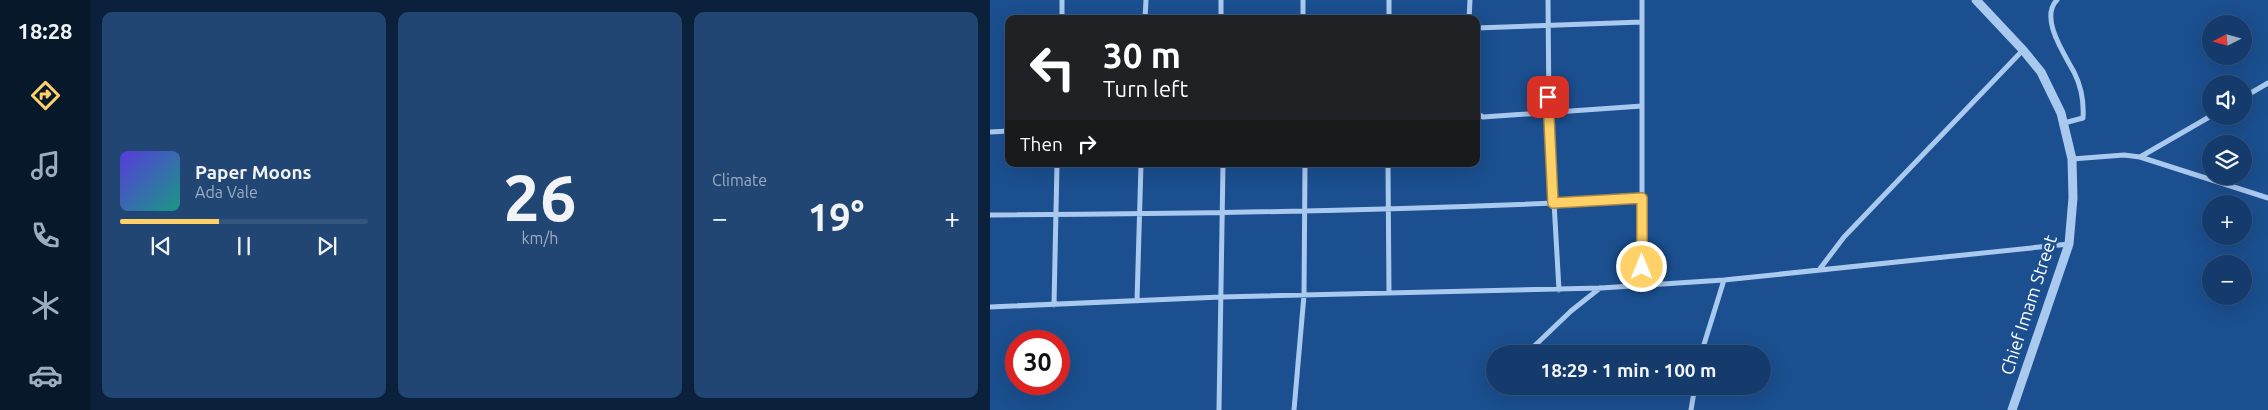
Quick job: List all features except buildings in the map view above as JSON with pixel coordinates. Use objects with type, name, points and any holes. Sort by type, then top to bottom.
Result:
[{"type":"street","points":[[1062,0],[1062,15]]},
{"type":"street","points":[[1145,15],[1146,0]]},
{"type":"street","points":[[1221,0],[1222,15]]},
{"type":"street","points":[[1303,0],[1304,15]]},
{"type":"street","points":[[1389,0],[1389,15]]},
{"type":"street","points":[[1469,15],[1470,0]]},
{"type":"street","points":[[1548,0],[1549,114],[1559,290]]},
{"type":"street","points":[[1642,0],[1642,285]]},
{"type":"street","name":"Chief Imam Street","points":[[1976,0],[2023,50],[2040,72],[2052,92],[2064,123],[2072,158],[2073,198],[2069,244],[2012,410]]},
{"type":"street","points":[[2057,0],[2054,3],[2051,20],[2060,50],[2074,73],[2084,105],[2082,118],[2064,123]]},
{"type":"street","points":[[1480,28],[1642,22]]},
{"type":"street","points":[[1819,270],[1844,237],[2023,50]]},
{"type":"street","points":[[2252,92],[2268,83]]},
{"type":"street","points":[[1480,115],[1483,117],[1549,114],[1642,106]]},
{"type":"street","points":[[2140,157],[2202,121]]},
{"type":"street","points":[[990,132],[1005,131]]},
{"type":"street","points":[[2072,158],[2124,154],[2140,157],[2268,198]]},
{"type":"street","points":[[1054,304],[1057,167]]},
{"type":"street","points":[[1137,301],[1141,167]]},
{"type":"street","points":[[1219,410],[1224,213],[1223,167]]},
{"type":"street","points":[[1294,410],[1304,295],[1304,167]]},
{"type":"street","points":[[1388,167],[1389,293]]},
{"type":"street","points":[[990,215],[1305,211],[1553,203],[1642,198]]},
{"type":"street","points":[[990,307],[1221,297],[1601,288],[1724,280],[2069,244]]},
{"type":"street","points":[[1704,345],[1724,280]]},
{"type":"street","points":[[1535,345],[1571,311],[1601,288]]},
{"type":"street","points":[[1691,410],[1694,395]]},
{"type":"route","points":[[1548,97],[1553,203],[1642,198],[1642,267]]}]
